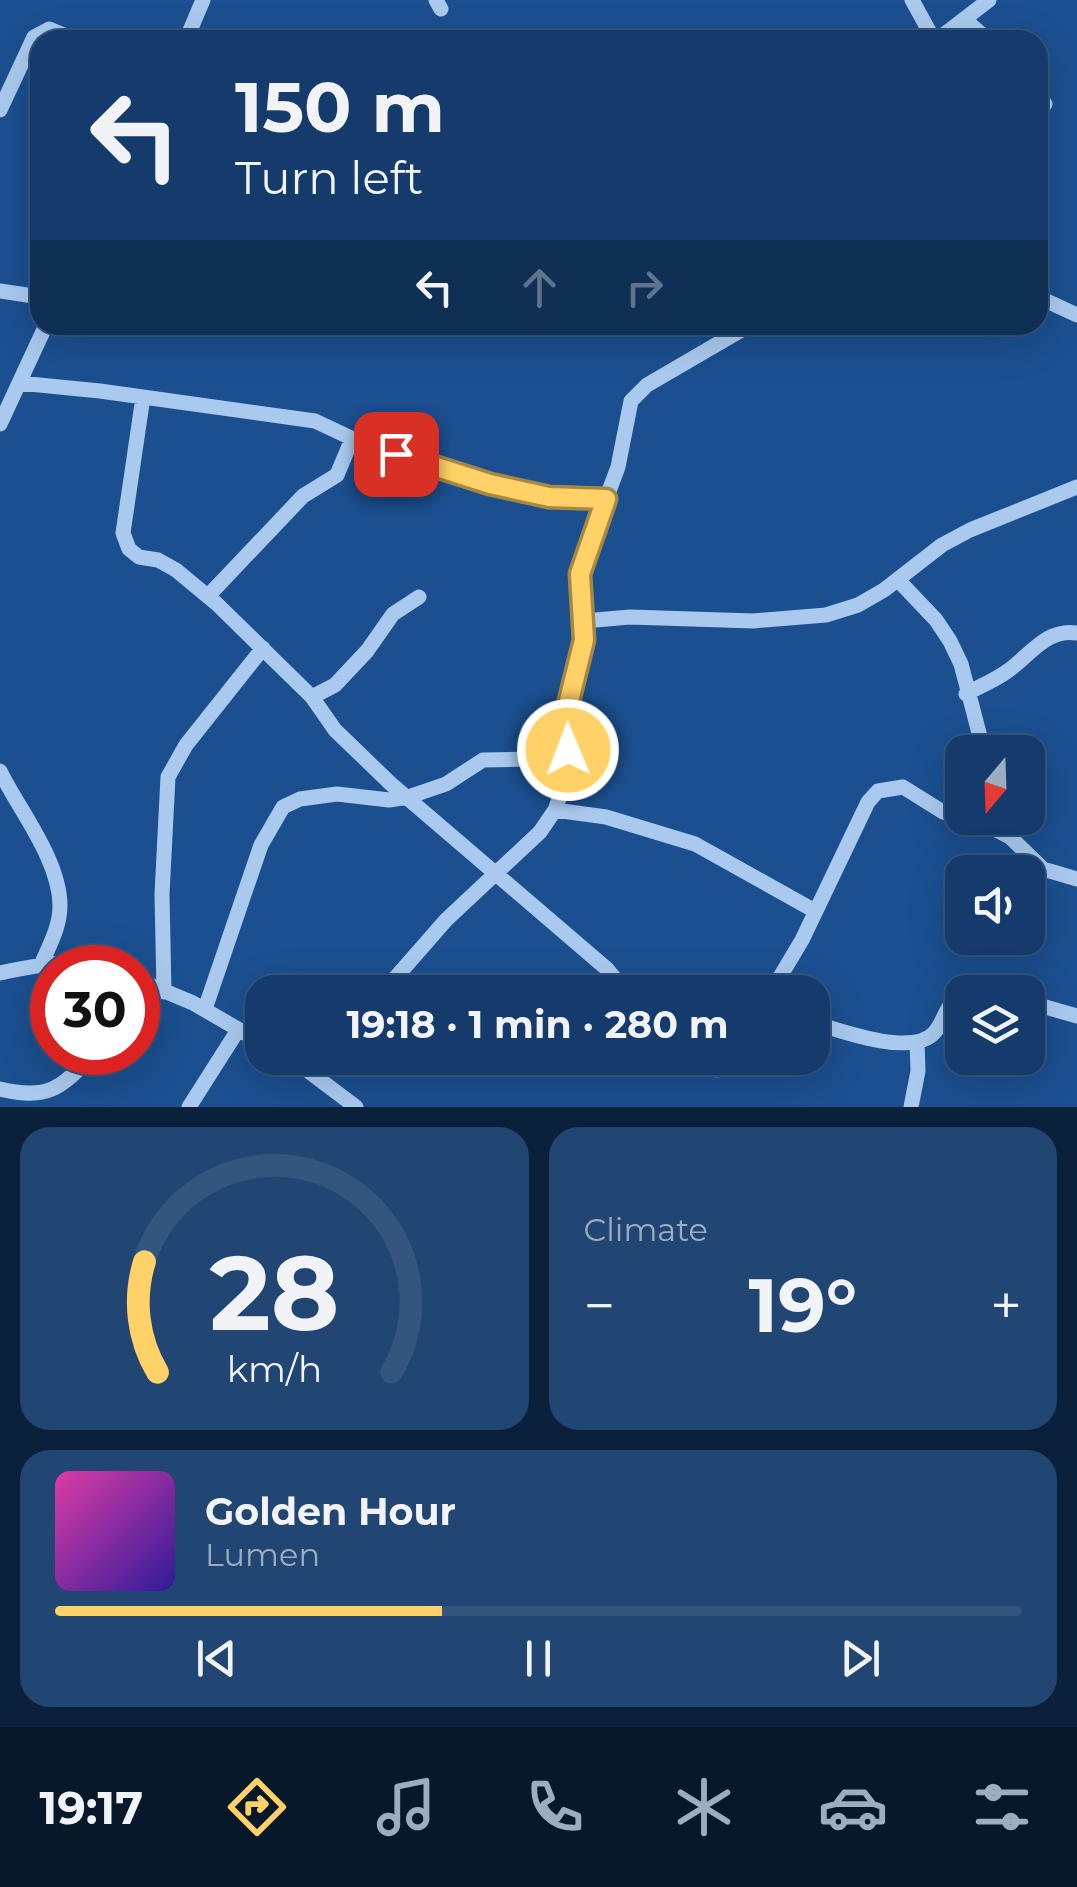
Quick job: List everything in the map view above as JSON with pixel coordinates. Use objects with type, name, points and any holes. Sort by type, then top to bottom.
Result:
[{"type":"street","points":[[190,30],[203,0]]},
{"type":"street","points":[[912,0],[929,30]]},
{"type":"street","points":[[949,30],[989,0]]},
{"type":"street","points":[[964,19],[977,30]]},
{"type":"street","points":[[0,110],[30,46]]},
{"type":"street","points":[[0,291],[30,296]]},
{"type":"street","points":[[1048,301],[1077,314]]},
{"type":"street","points":[[1,421],[42,335]]},
{"type":"street","points":[[398,975],[446,920],[540,832],[555,810],[571,758],[564,721],[584,640],[582,564],[618,467],[631,401],[636,394],[733,335]]},
{"type":"street","points":[[30,361],[54,385]]},
{"type":"street","points":[[19,384],[54,385],[315,422],[352,439],[490,484],[549,497],[606,499]]},
{"type":"street","points":[[143,397],[123,533],[129,549],[139,557],[158,560],[176,570],[208,596],[312,697],[335,730],[612,975]]},
{"type":"street","points":[[208,596],[290,507],[315,485],[337,475],[352,439]]},
{"type":"street","points":[[584,621],[630,617],[753,621],[826,616],[858,604],[899,580],[956,538],[1077,487]]},
{"type":"street","points":[[899,580],[950,641],[961,664],[979,735]]},
{"type":"street","points":[[312,697],[335,685],[367,651],[393,614],[419,597]]},
{"type":"street","points":[[966,694],[1008,672],[1050,636],[1077,633]]},
{"type":"street","points":[[155,945],[168,776],[186,745],[263,648]]},
{"type":"street","points":[[205,1010],[262,845],[283,808],[300,800],[337,794],[389,800],[408,797],[446,784],[483,760],[571,758]]},
{"type":"street","points":[[0,770],[34,829],[56,881],[60,903],[49,945]]},
{"type":"street","points":[[780,975],[802,940],[868,802],[878,790],[903,787],[945,812]]},
{"type":"street","points":[[555,810],[606,816],[695,844],[815,910]]},
{"type":"street","points":[[1006,835],[1044,869],[1077,879]]},
{"type":"street","points":[[0,973],[30,967]]},
{"type":"street","points":[[160,990],[245,1034]]},
{"type":"street","points":[[1045,1007],[1077,1016]]},
{"type":"street","points":[[830,1027],[886,1042],[917,1042],[937,1030],[945,1012]]},
{"type":"street","points":[[189,1107],[238,1030]]},
{"type":"street","points":[[911,1107],[918,1070],[917,1042]]},
{"type":"street","points":[[0,1089],[28,1096],[52,1092],[71,1075]]},
{"type":"street","points":[[315,1075],[356,1107]]},
{"type":"route","points":[[396,454],[490,484],[549,497],[606,499],[580,574],[584,640],[564,721],[568,750]]}]
